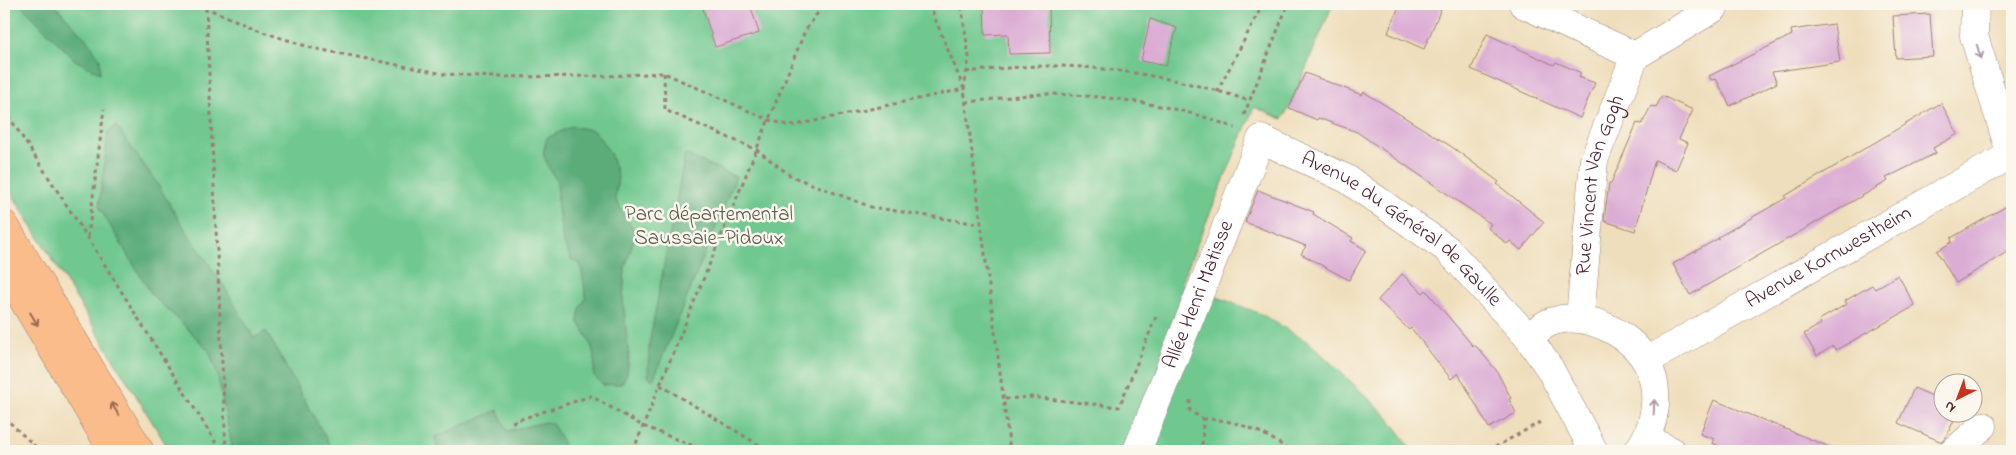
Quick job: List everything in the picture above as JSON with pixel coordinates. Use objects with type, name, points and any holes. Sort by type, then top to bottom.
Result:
[{"type":"main road","points":[[4,224],[140,451]]},
{"type":"main road","points":[[4,233],[12,254],[12,265],[6,275],[113,451]]},
{"type":"street","points":[[1523,4],[1635,56],[1714,8]]},
{"type":"street","points":[[1975,4],[1974,36],[2012,154]]},
{"type":"street","name":"Rue Vincent Van Gogh","points":[[1580,318],[1594,160],[1635,56]]},
{"type":"street","name":"Avenue du Général de Gaulle","points":[[1261,139],[1347,178],[1447,249],[1528,337],[1550,369],[1594,451]]},
{"type":"street","name":"Allée Henri Matisse","points":[[1137,451],[1261,139]]},
{"type":"street","name":"Avenue Kornwestheim","points":[[1646,361],[2012,154]]},
{"type":"street","points":[[1528,337],[1554,321],[1580,318],[1597,322],[1612,330],[1632,345],[1646,361],[1654,383],[1655,405],[1653,423],[1642,445],[1672,451]]},
{"type":"street","points":[[1954,451],[1983,426]]},
{"type":"path","points":[[197,4],[263,32],[312,48],[444,74],[598,76],[664,73],[769,120],[791,126],[964,89]]},
{"type":"path","points":[[633,451],[805,31],[824,4]]},
{"type":"path","points":[[929,4],[964,89],[1005,399],[1010,451]]},
{"type":"path","points":[[961,4],[969,57],[964,89]]},
{"type":"path","points":[[1217,92],[1263,4]]},
{"type":"path","points":[[966,102],[1050,94],[1120,99],[1204,116],[1238,129],[1288,4]]},
{"type":"path","points":[[206,8],[226,451]]},
{"type":"path","points":[[966,72],[1007,68],[1080,67],[1146,75],[1250,102]]},
{"type":"path","points":[[664,73],[665,110],[757,150],[791,176],[872,207],[982,223]]},
{"type":"path","points":[[4,109],[88,238],[221,451]]},
{"type":"path","points":[[88,238],[104,109]]},
{"type":"path","points":[[1005,399],[1031,397],[1119,407],[1160,308]]},
{"type":"path","points":[[660,385],[769,451]]},
{"type":"path","points":[[512,422],[591,396],[643,426],[706,451]]},
{"type":"path","points":[[1488,451],[1570,404]]},
{"type":"path","points":[[4,417],[40,451]]},
{"type":"path","points":[[1203,419],[1217,419],[1248,426],[1263,433],[1290,451]]},
{"type":"green space","name":"Parc départemental Saussaie-Pidoux","points":[[4,4],[1333,4],[1289,108],[1282,119],[1254,107],[1181,283],[1261,314],[1311,344],[1389,418],[1413,451],[170,451],[4,181]]},
{"type":"green space","points":[[20,4],[54,4],[88,41],[100,59],[100,73],[75,60]]},
{"type":"green space","points":[[116,126],[156,182],[225,288],[254,338],[266,331],[333,451],[233,451],[217,373],[209,351],[152,295],[99,207],[108,132]]},
{"type":"green space","points":[[572,126],[595,131],[610,153],[618,177],[615,198],[636,232],[625,268],[623,301],[629,357],[627,374],[621,384],[603,385],[593,375],[594,360],[592,346],[578,321],[580,309],[586,298],[581,265],[571,259],[563,241],[558,208],[557,181],[543,153],[547,138]]},
{"type":"green space","points":[[685,154],[736,177],[653,380],[648,376],[649,345]]},
{"type":"green space","points":[[498,410],[507,431],[545,422],[552,423],[563,442],[564,451],[438,451],[435,437]]},
{"type":"building","points":[[719,4],[750,4],[759,33],[715,47],[703,9]]},
{"type":"building","points":[[984,4],[1049,4],[1050,53],[1009,54],[1008,34],[985,35]]},
{"type":"building","points":[[1400,4],[1443,4],[1424,49],[1388,33]]},
{"type":"building","points":[[1930,14],[1933,56],[1896,58],[1893,16]]},
{"type":"building","points":[[1150,19],[1177,28],[1166,66],[1141,61]]},
{"type":"building","points":[[1834,24],[1840,62],[1772,72],[1777,83],[1730,106],[1716,79],[1711,80],[1709,76],[1792,35],[1791,30]]},
{"type":"building","points":[[1487,34],[1554,65],[1556,62],[1581,73],[1579,77],[1595,83],[1580,118],[1471,69]]},
{"type":"building","points":[[1305,73],[1362,95],[1364,92],[1452,147],[1499,182],[1497,184],[1544,222],[1521,250],[1510,241],[1507,244],[1488,228],[1491,224],[1357,132],[1318,118],[1317,120],[1289,108]]},
{"type":"building","points":[[1662,96],[1693,110],[1679,139],[1688,143],[1676,170],[1655,160],[1635,231],[1604,221],[1609,183],[1611,183],[1637,123],[1642,124],[1651,106],[1656,107]]},
{"type":"building","points":[[1941,103],[1958,134],[1933,148],[1936,153],[1886,178],[1888,181],[1690,295],[1673,264],[1786,198],[1785,196]]},
{"type":"building","points":[[1258,190],[1314,212],[1313,214],[1353,238],[1351,241],[1366,250],[1349,280],[1301,254],[1306,246],[1245,222]]},
{"type":"building","points":[[2012,203],[2012,249],[1956,283],[1937,251],[1952,242],[1951,238]]},
{"type":"building","points":[[1402,274],[1423,293],[1426,290],[1473,346],[1476,346],[1496,370],[1511,398],[1509,399],[1516,413],[1489,428],[1458,373],[1451,379],[1411,328],[1409,330],[1378,300]]},
{"type":"building","points":[[1898,275],[1915,306],[1836,350],[1833,346],[1817,356],[1804,334],[1821,324],[1819,320],[1847,304],[1845,301],[1872,285],[1875,289]]},
{"type":"building","points":[[1914,388],[1934,397],[1934,422],[1953,422],[1942,442],[1898,423]]},
{"type":"building","points":[[1714,400],[1837,451],[1730,451],[1712,443],[1714,439],[1700,434]]}]
